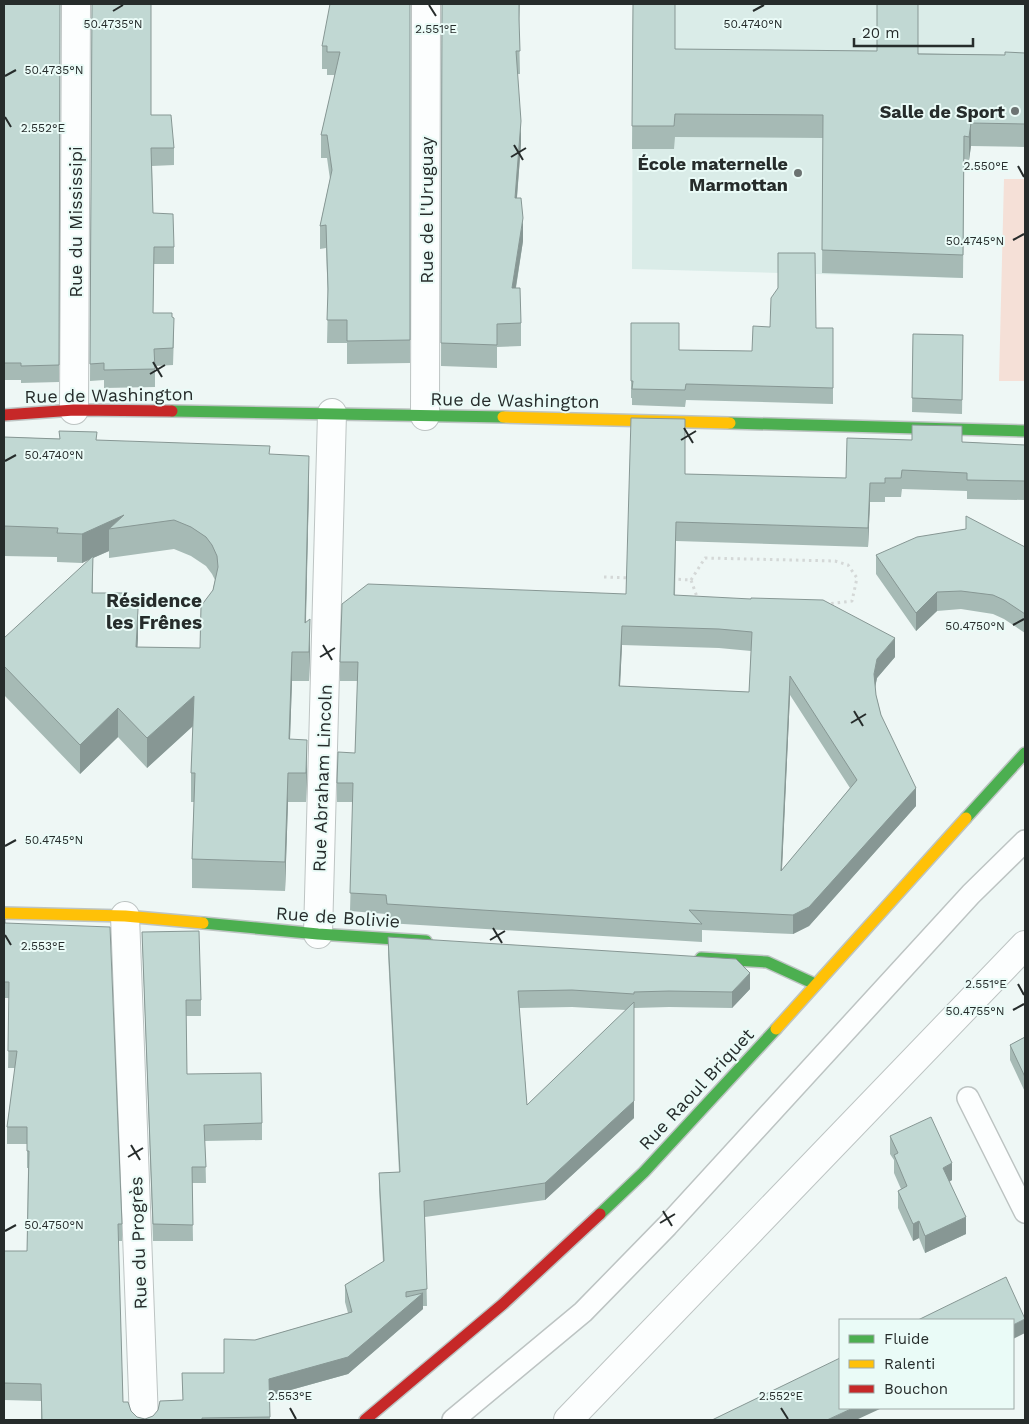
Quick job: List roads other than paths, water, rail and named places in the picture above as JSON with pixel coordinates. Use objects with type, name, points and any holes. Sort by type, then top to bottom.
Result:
[{"type":"street","name":"Rue du Mississipi","points":[[74,410],[76,4]]},
{"type":"street","name":"Rue de l'Uruguay","points":[[426,4],[426,416]]},
{"type":"street","name":"Rue de Washington","points":[[4,415],[74,410],[332,413],[1025,431]]},
{"type":"street","name":"Rue Abraham Lincoln","points":[[318,934],[332,413]]},
{"type":"street","name":"Rue Raoul Briquet","points":[[365,1420],[496,1310],[644,1172],[732,1078],[1025,753]]},
{"type":"street","name":"Rue de Bolivie","points":[[4,913],[125,916],[318,934],[437,942]]},
{"type":"street","name":"Rue du Progrès","points":[[125,916],[144,1420]]},
{"type":"street","points":[[568,1420],[1025,945]]},
{"type":"street","points":[[687,957],[767,962],[816,984]]},
{"type":"lane","points":[[453,1420],[583,1312],[603,1292],[667,1226],[971,894],[1025,841]]},
{"type":"lane","points":[[968,1098],[1025,1212]]},
{"type":"place","name":"Salle de Sport","points":[[1015,111]]},
{"type":"place","name":"École maternelle Marmottan","points":[[798,173]]},
{"type":"district","name":"Résidence les Frênes","points":[[154,611]]}]
